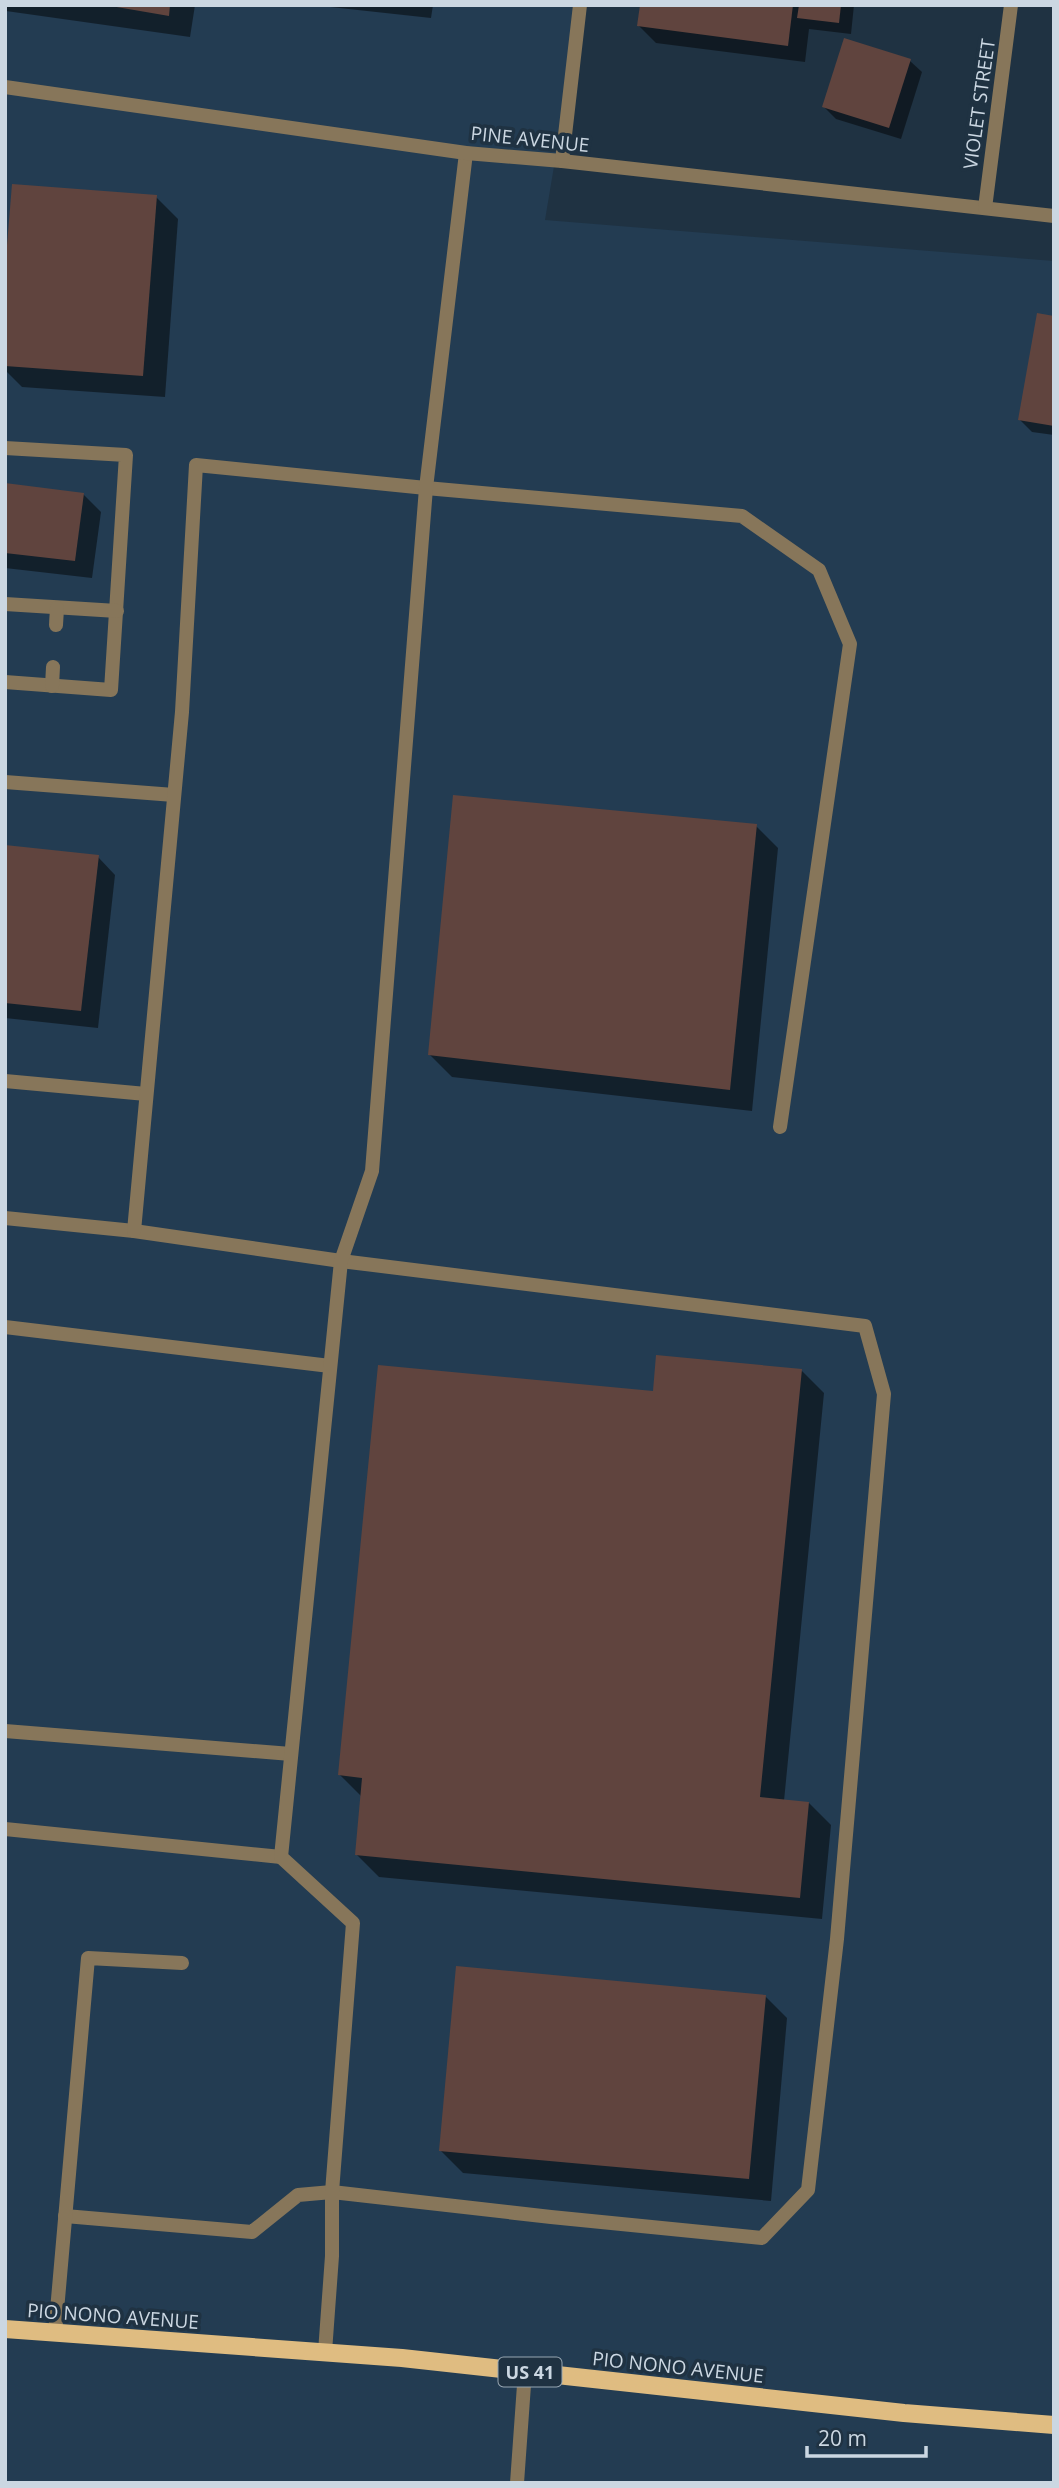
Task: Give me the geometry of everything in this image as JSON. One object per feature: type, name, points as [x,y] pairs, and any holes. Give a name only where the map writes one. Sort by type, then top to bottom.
[{"type":"main road","name":"PIO NONO AVENUE","points":[[5,2329],[402,2358],[904,2413],[1054,2425]]},
{"type":"street","points":[[562,161],[580,5]]},
{"type":"street","name":"VIOLET STREET","points":[[985,208],[1012,5]]},
{"type":"street","name":"PINE AVENUE","points":[[5,87],[466,153],[562,161],[1054,216]]},
{"type":"street","points":[[281,1857],[341,1261],[372,1171],[426,488],[466,153]]},
{"type":"street","points":[[5,448],[126,454],[111,690],[5,682]]},
{"type":"street","points":[[134,1231],[182,712],[197,464],[426,488],[742,516],[819,570],[850,644],[780,1127]]},
{"type":"street","points":[[5,604],[117,611]]},
{"type":"street","points":[[56,625],[57,608]]},
{"type":"street","points":[[52,686],[53,667]]},
{"type":"street","points":[[5,782],[174,796]]},
{"type":"street","points":[[5,1081],[146,1094]]},
{"type":"street","points":[[5,1218],[134,1231],[341,1261],[864,1326],[884,1394],[837,1939],[807,2190],[762,2238],[332,2192],[298,2195],[252,2232],[65,2216]]},
{"type":"street","points":[[5,1327],[330,1366]]},
{"type":"street","points":[[5,1731],[290,1754]]},
{"type":"street","points":[[5,1829],[281,1857],[353,1923],[332,2192],[332,2256],[325,2352]]},
{"type":"street","points":[[55,2333],[88,1958],[182,1963]]},
{"type":"street","points":[[517,2483],[525,2371]]},
{"type":"shaded area","points":[[5,5],[581,5],[545,220],[1054,261],[1054,2483],[5,2483]]},
{"type":"building","points":[[105,5],[170,5],[169,16]]},
{"type":"building","points":[[640,5],[793,5],[788,46],[637,26]]},
{"type":"building","points":[[799,5],[841,5],[839,23],[797,18]]},
{"type":"building","points":[[844,38],[911,59],[889,128],[822,107]]},
{"type":"building","points":[[12,184],[157,195],[143,376],[5,366],[5,270]]},
{"type":"building","points":[[1037,313],[1054,316],[1054,426],[1018,420]]},
{"type":"building","points":[[5,483],[84,493],[75,561],[5,553]]},
{"type":"building","points":[[453,795],[757,824],[730,1090],[428,1055]]},
{"type":"building","points":[[5,845],[99,855],[81,1011],[5,1003]]},
{"type":"building","points":[[656,1355],[802,1369],[760,1797],[809,1802],[800,1898],[355,1855],[362,1778],[338,1775],[378,1365],[653,1391]]},
{"type":"building","points":[[456,1966],[766,1995],[749,2179],[439,2151]]}]
